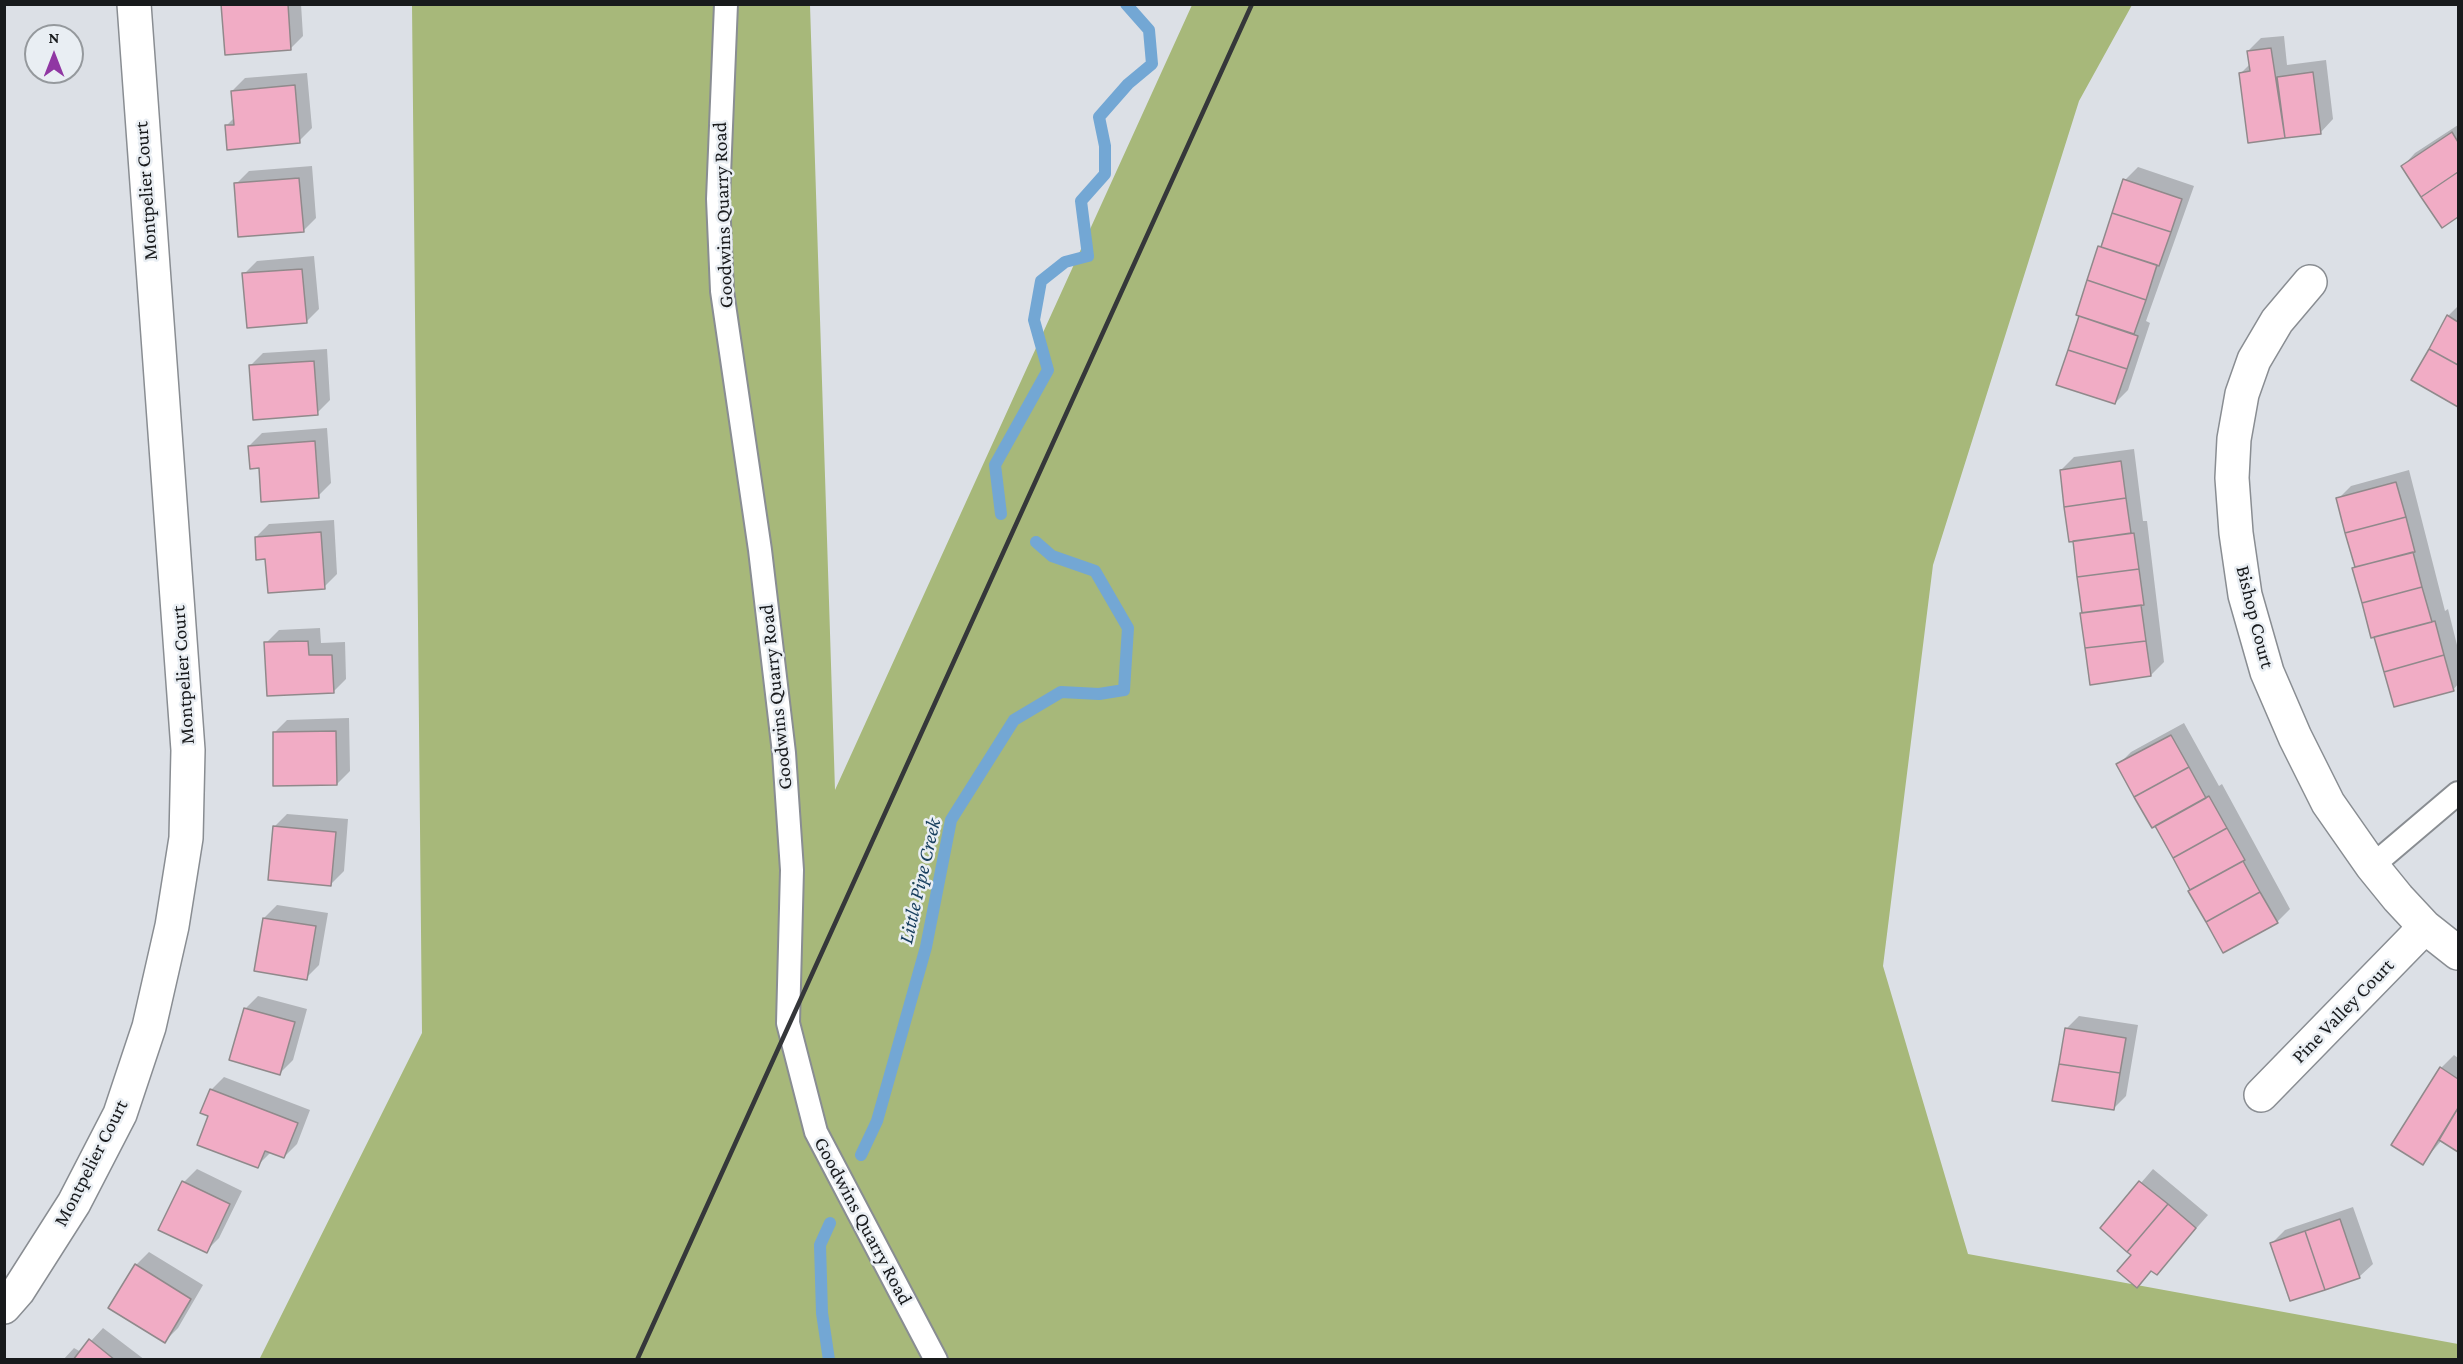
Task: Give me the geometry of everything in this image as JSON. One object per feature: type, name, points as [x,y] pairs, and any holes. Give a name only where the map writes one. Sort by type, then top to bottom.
[{"type":"street","name":"Montpelier Court","points":[[4,1307],[18,1291],[74,1203],[120,1114],[149,1027],[172,926],[186,838],[189,750],[134,4]]},
{"type":"street","name":"Bishop Court","points":[[2310,282],[2277,321],[2254,360],[2242,394],[2234,439],[2232,478],[2236,533],[2245,595],[2267,672],[2295,737],[2328,803],[2372,866],[2425,927],[2458,953]]},
{"type":"street","name":"Pine Valley Court","points":[[2261,1095],[2425,927]]},
{"type":"lane","name":"Goodwins Quarry Road","points":[[726,4],[718,199],[722,291],[760,550],[784,753],[792,870],[788,1023],[816,1132],[936,1359]]},
{"type":"lane","points":[[2372,866],[2458,793]]},
{"type":"green space","points":[[412,5],[810,5],[835,790],[1192,5],[2132,5],[2079,101],[1933,565],[1883,966],[1968,1254],[2458,1344],[2458,1359],[259,1360],[422,1033]]},
{"type":"building","points":[[221,4],[288,4],[291,50],[225,55]]},
{"type":"building","points":[[2271,48],[2285,138],[2248,143],[2239,73],[2250,71],[2247,51]]},
{"type":"building","points":[[2313,72],[2321,134],[2285,138],[2277,77]]},
{"type":"building","points":[[295,85],[300,143],[227,150],[225,125],[234,125],[231,91]]},
{"type":"building","points":[[2452,132],[2458,142],[2458,172],[2421,197],[2401,166]]},
{"type":"building","points":[[2458,172],[2458,217],[2442,228],[2421,197]]},
{"type":"building","points":[[299,178],[304,232],[238,237],[234,183]]},
{"type":"building","points":[[2123,179],[2182,199],[2171,232],[2112,213]]},
{"type":"building","points":[[2112,213],[2171,232],[2159,266],[2101,247]]},
{"type":"building","points":[[2098,246],[2157,265],[2146,300],[2087,280]]},
{"type":"building","points":[[302,269],[307,323],[247,328],[242,273]]},
{"type":"building","points":[[2087,280],[2146,300],[2134,334],[2076,315]]},
{"type":"building","points":[[2447,315],[2458,322],[2458,365],[2429,349]]},
{"type":"building","points":[[2079,316],[2138,336],[2127,369],[2068,350]]},
{"type":"building","points":[[2429,349],[2458,365],[2458,407],[2411,380]]},
{"type":"building","points":[[2068,350],[2127,369],[2115,404],[2056,385]]},
{"type":"building","points":[[314,361],[318,415],[253,420],[249,365]]},
{"type":"building","points":[[315,441],[319,498],[261,502],[259,468],[250,469],[248,446]]},
{"type":"building","points":[[2121,461],[2126,498],[2064,507],[2060,470]]},
{"type":"building","points":[[2396,482],[2406,517],[2345,533],[2336,498]]},
{"type":"building","points":[[2126,498],[2131,533],[2069,542],[2064,507]]},
{"type":"building","points":[[2406,517],[2415,552],[2355,567],[2345,533]]},
{"type":"building","points":[[321,532],[325,589],[268,593],[265,559],[256,560],[255,537]]},
{"type":"building","points":[[2134,533],[2139,569],[2077,577],[2073,541]]},
{"type":"building","points":[[2413,552],[2422,587],[2362,603],[2352,568]]},
{"type":"building","points":[[2139,569],[2144,605],[2082,613],[2077,577]]},
{"type":"building","points":[[2422,587],[2432,622],[2371,638],[2362,603]]},
{"type":"building","points":[[2141,605],[2146,641],[2085,648],[2080,613]]},
{"type":"building","points":[[2435,621],[2444,655],[2384,672],[2374,637]]},
{"type":"building","points":[[308,641],[309,655],[332,655],[334,693],[267,696],[264,642]]},
{"type":"building","points":[[2146,641],[2151,676],[2090,685],[2085,648]]},
{"type":"building","points":[[2444,655],[2454,691],[2394,707],[2384,672]]},
{"type":"building","points":[[336,731],[337,785],[273,786],[273,732]]},
{"type":"building","points":[[2171,735],[2189,767],[2134,797],[2116,764]]},
{"type":"building","points":[[2189,767],[2206,798],[2152,828],[2134,797]]},
{"type":"building","points":[[2209,796],[2227,828],[2173,858],[2155,826]]},
{"type":"building","points":[[273,826],[336,832],[331,886],[268,880]]},
{"type":"building","points":[[2227,828],[2245,860],[2190,890],[2173,858]]},
{"type":"building","points":[[2243,861],[2260,892],[2206,922],[2188,891]]},
{"type":"building","points":[[2260,892],[2278,923],[2223,953],[2206,922]]},
{"type":"building","points":[[263,918],[316,926],[307,980],[254,971]]},
{"type":"building","points":[[244,1008],[295,1022],[280,1075],[229,1060]]},
{"type":"building","points":[[2065,1028],[2126,1038],[2120,1073],[2059,1064]]},
{"type":"building","points":[[2059,1064],[2120,1073],[2114,1110],[2052,1101]]},
{"type":"building","points":[[2440,1067],[2458,1079],[2458,1108],[2423,1165],[2391,1145]]},
{"type":"building","points":[[210,1089],[298,1123],[284,1158],[265,1151],[258,1168],[197,1145],[208,1116],[200,1113]]},
{"type":"building","points":[[2458,1108],[2458,1152],[2439,1140]]},
{"type":"building","points":[[182,1181],[230,1204],[207,1253],[158,1230]]},
{"type":"building","points":[[2139,1181],[2168,1204],[2127,1252],[2100,1228]]},
{"type":"building","points":[[2168,1204],[2196,1228],[2157,1275],[2151,1271],[2137,1288],[2117,1271],[2131,1255],[2127,1252]]},
{"type":"building","points":[[2340,1219],[2360,1278],[2325,1290],[2305,1231]]},
{"type":"building","points":[[2305,1231],[2325,1290],[2290,1301],[2270,1243]]},
{"type":"building","points":[[135,1264],[191,1299],[165,1343],[108,1308]]},
{"type":"building","points":[[89,1339],[115,1360],[73,1360]]},
{"type":"waterway","name":"Little Pipe Creek","points":[[1001,514],[995,465],[1048,370],[1034,320],[1041,281],[1065,262],[1088,256],[1081,201],[1105,174],[1105,146],[1099,117],[1128,84],[1152,64],[1149,30],[1126,4]]},
{"type":"waterway","name":"Little Pipe Creek","points":[[861,1155],[877,1121],[926,947],[951,820],[1014,720],[1061,692],[1099,694],[1124,690],[1128,628],[1095,571],[1052,556],[1036,542]]},
{"type":"waterway","name":"Little Pipe Creek","points":[[829,1360],[822,1313],[820,1245],[830,1223]]},
{"type":"railway","points":[[637,1360],[1252,4]]}]
